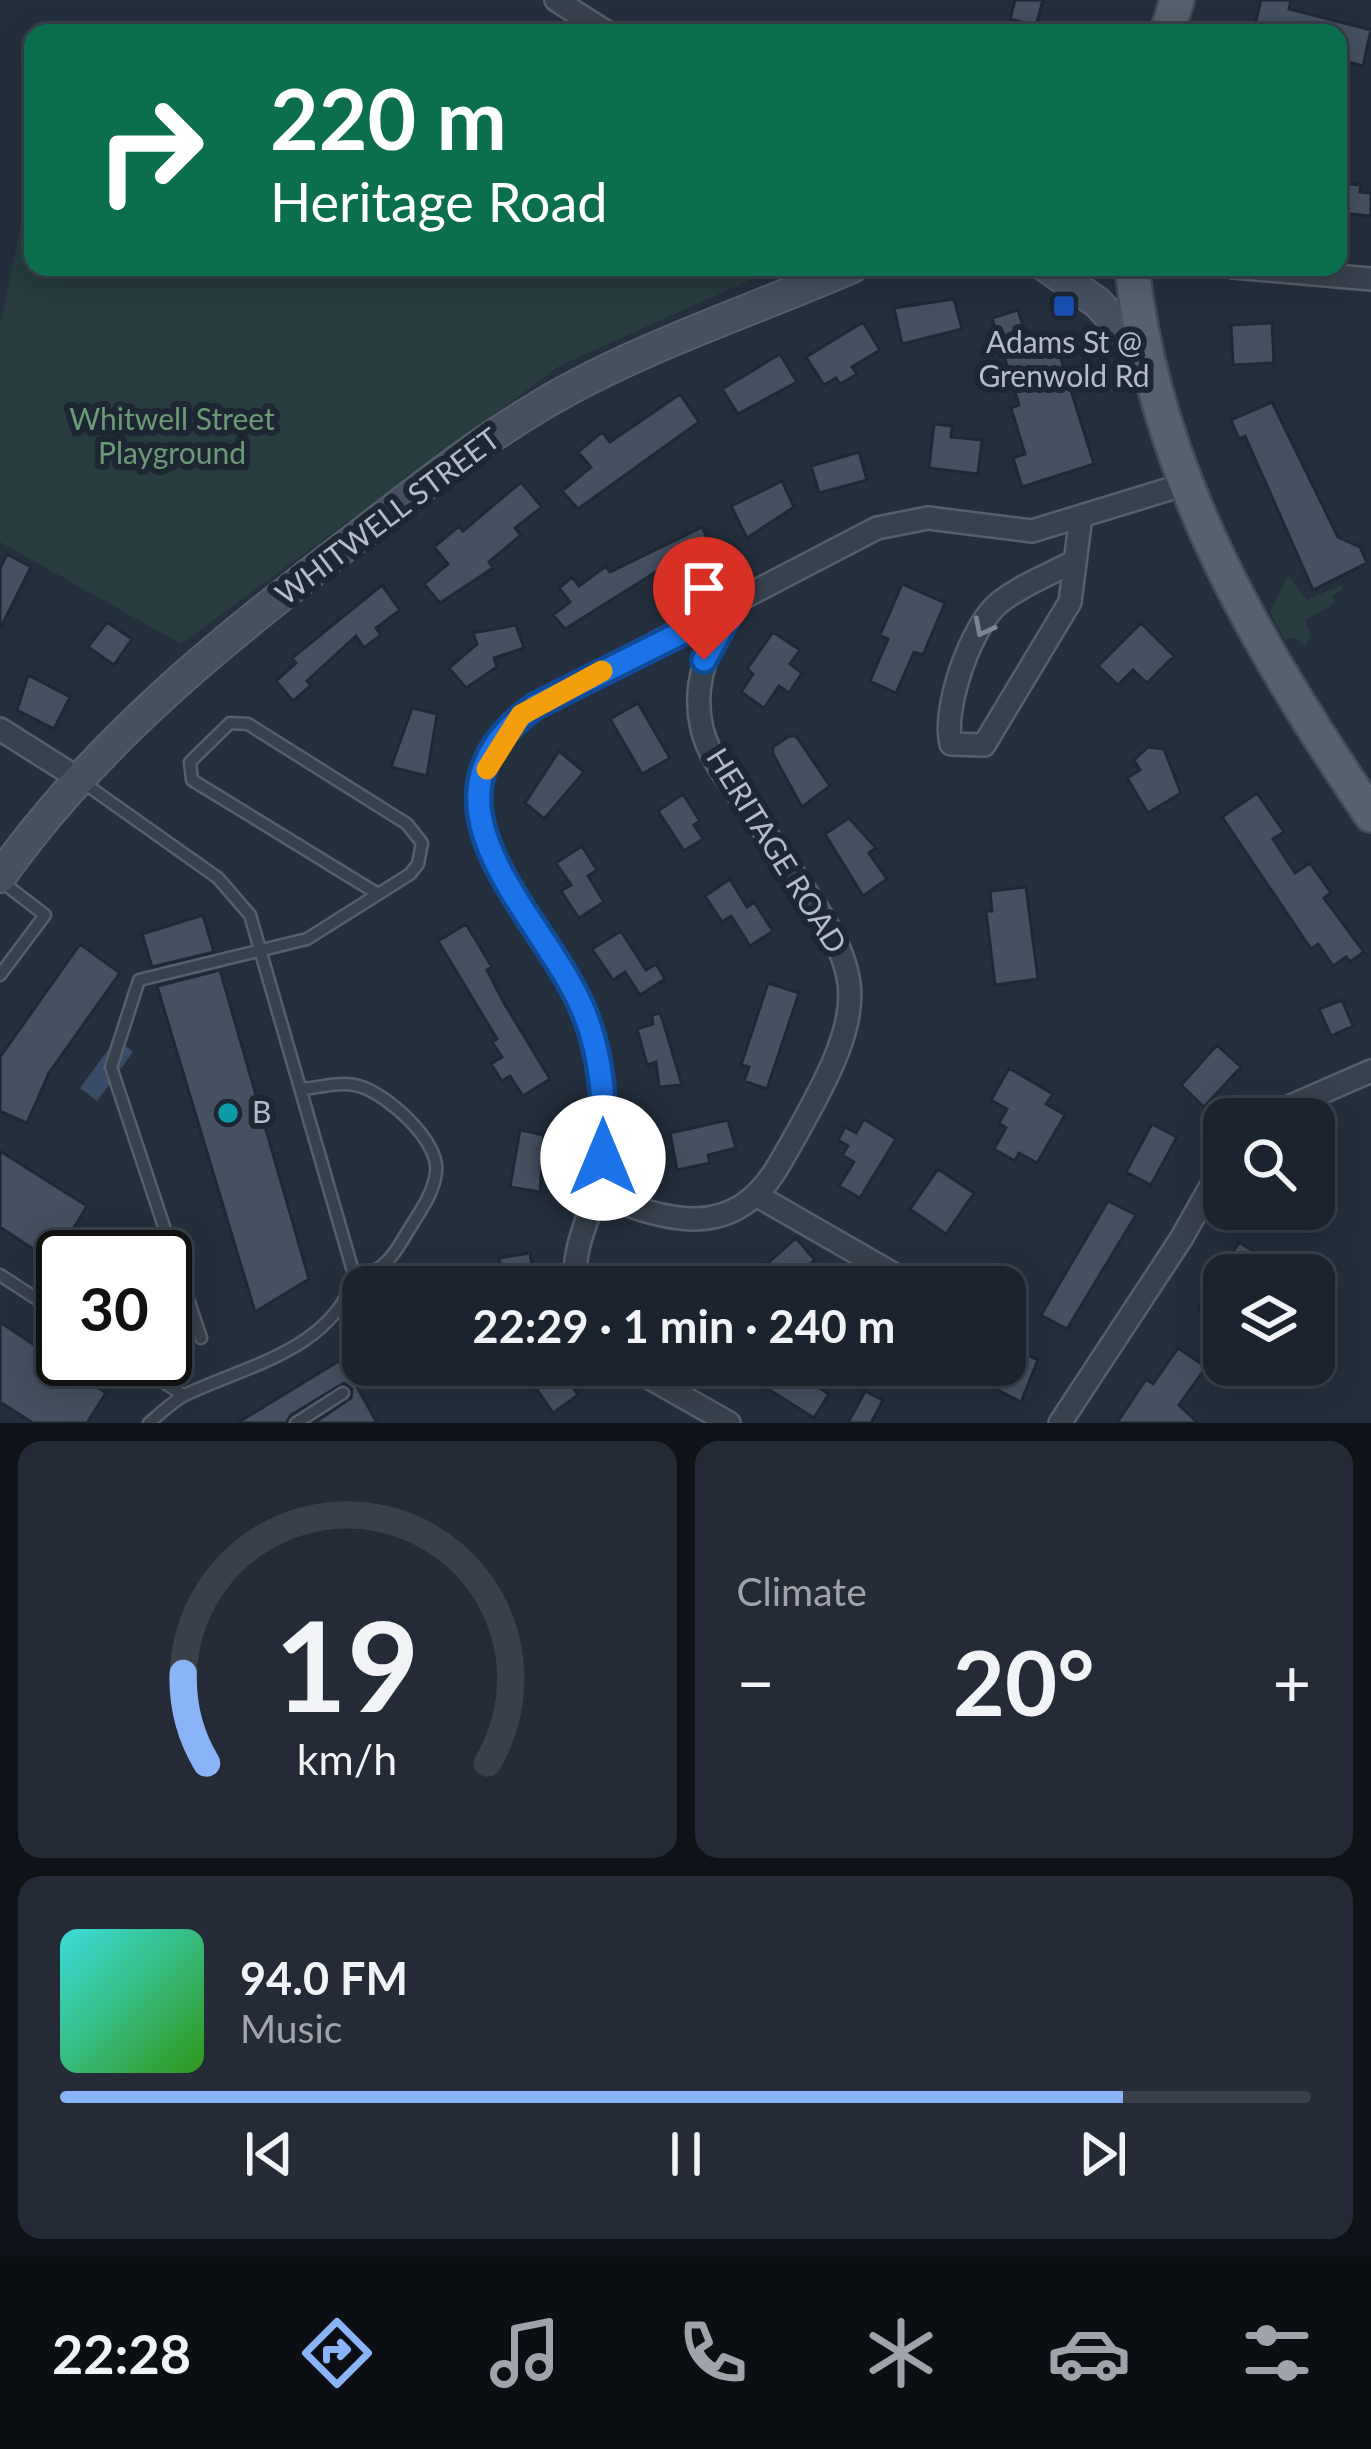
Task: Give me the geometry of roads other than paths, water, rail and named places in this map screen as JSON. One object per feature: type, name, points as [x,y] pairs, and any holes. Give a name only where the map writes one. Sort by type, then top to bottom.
[{"type":"main road","points":[[1134,276],[1150,362],[1186,484],[1250,628],[1371,815]]},
{"type":"street","points":[[556,0],[594,24]]},
{"type":"street","name":"WHITWELL STREET","points":[[0,879],[79,779],[145,710],[286,591],[540,406],[710,325],[832,276]]},
{"type":"street","points":[[1060,276],[1098,303],[1150,362]]},
{"type":"street","points":[[1336,276],[1371,279]]},
{"type":"street","points":[[576,1266],[577,1243],[603,1158],[603,1088],[591,1031],[572,986],[493,866],[481,817],[483,780],[509,728],[535,706],[733,607],[855,538],[896,522],[928,518],[1032,531],[1186,484]]},
{"type":"street","points":[[1075,561],[995,605],[951,691],[946,726],[951,744],[985,745],[1070,602],[1081,516]]},
{"type":"street","name":"HERITAGE ROAD","points":[[733,607],[701,671],[704,735],[836,935],[852,997],[846,1035],[831,1073],[756,1195]]},
{"type":"street","points":[[0,730],[79,779]]},
{"type":"street","points":[[1309,1098],[1371,1071]]},
{"type":"street","points":[[596,1193],[684,1222],[718,1215],[756,1195],[879,1266]]},
{"type":"street","points":[[1060,1423],[1203,1200]]},
{"type":"street","points":[[664,1386],[730,1423]]},
{"type":"lane","points":[[200,1339],[111,1067],[139,980],[319,933],[378,895],[418,864],[422,843],[407,824],[238,720],[190,762],[192,780],[378,895]]},
{"type":"lane","points":[[79,779],[231,889],[250,915],[352,1266]]},
{"type":"lane","points":[[0,879],[45,915],[0,974]]},
{"type":"lane","points":[[303,1090],[343,1083],[371,1090],[430,1143],[435,1157],[430,1194],[385,1266]]},
{"type":"lane","points":[[0,1275],[36,1298]]},
{"type":"lane","points":[[149,1423],[183,1395],[253,1370],[326,1326],[342,1308]]},
{"type":"lane","points":[[169,1386],[183,1395]]},
{"type":"lane","points":[[296,1423],[343,1393]]},
{"type":"water","points":[[116,1039],[133,1052],[97,1101],[80,1088]]},
{"type":"place","name":"Adams St @ Grenwold Rd","points":[[1064,306]]},
{"type":"place","name":"B","points":[[228,1113]]},
{"type":"park label","name":"Whitwell Street Playground","points":[[172,437]]}]
